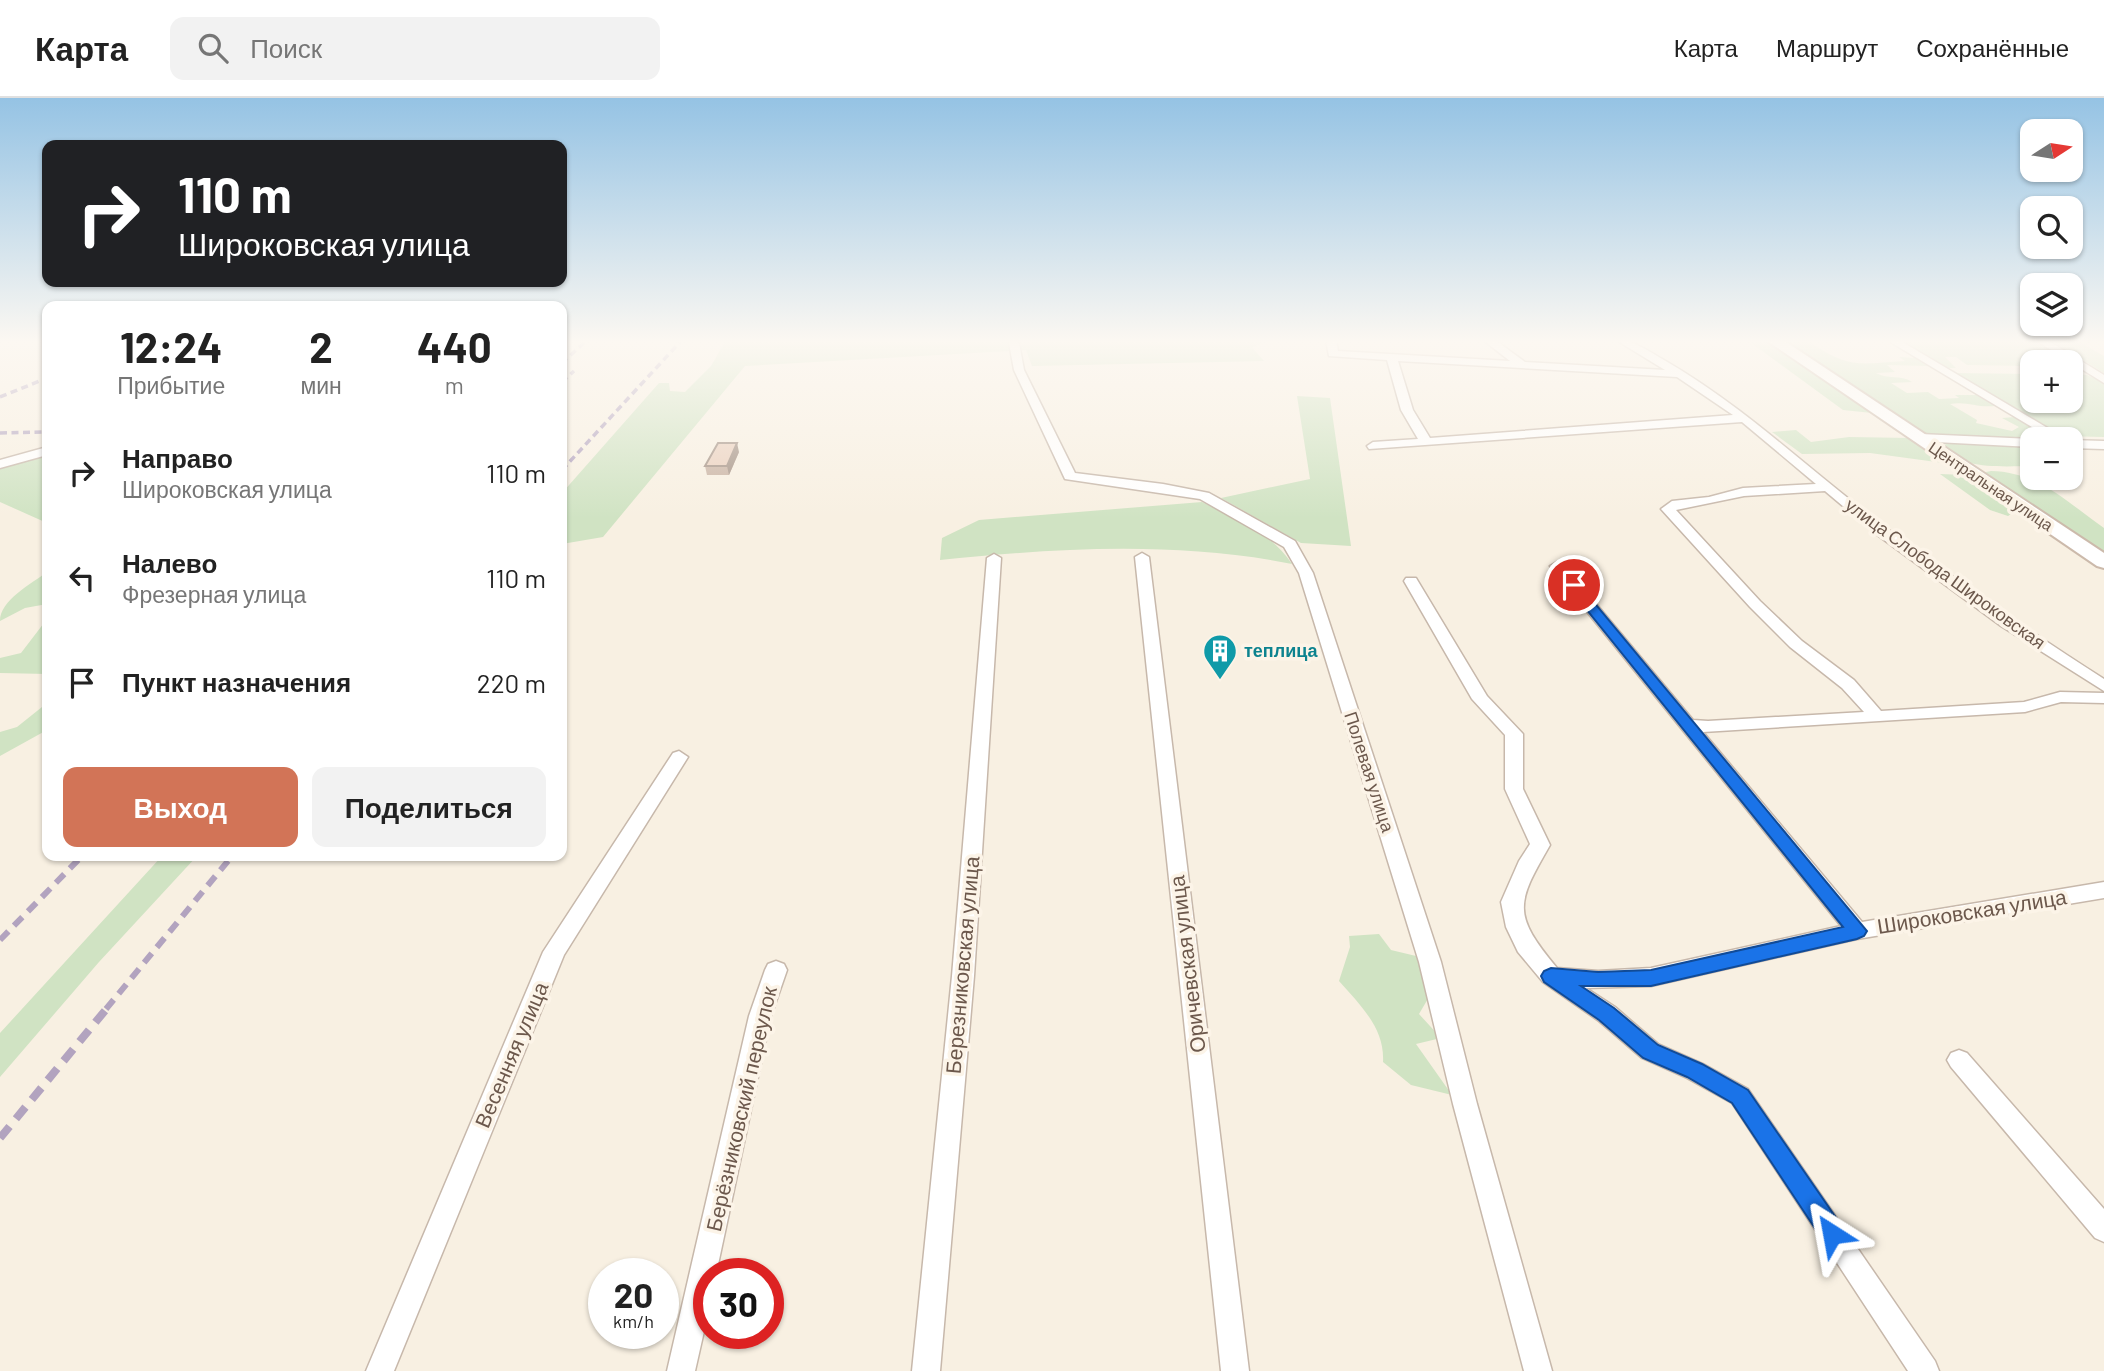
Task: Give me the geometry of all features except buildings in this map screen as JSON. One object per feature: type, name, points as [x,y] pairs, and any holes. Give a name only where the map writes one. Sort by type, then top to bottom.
[{"type":"street","name":"Полевая улица","points":[[1033,399],[1070,476],[1204,496],[1290,544],[1306,573],[1430,962],[1465,1104],[1538,1371]]},
{"type":"street","points":[[1404,399],[1426,442]]},
{"type":"street","name":"улица Слобода Широковская","points":[[1718,399],[1745,418],[1881,531],[1996,615],[2104,686]]},
{"type":"street","name":"Центральная улица","points":[[1861,399],[2104,562]]},
{"type":"street","points":[[1993,399],[2040,427]]},
{"type":"street","points":[[1373,446],[1745,418]]},
{"type":"street","points":[[1920,439],[2020,443]]},
{"type":"street","points":[[2083,444],[2104,445]]},
{"type":"street","points":[[0,464],[42,452]]},
{"type":"street","points":[[1827,487],[1743,492],[1710,501],[1677,504],[1668,509],[1755,604],[1796,644],[1848,684],[1875,714]]},
{"type":"street","name":"Оричевская улица","points":[[1142,557],[1235,1371]]},
{"type":"street","name":"Березниковская улица","points":[[926,1371],[963,976],[994,558]]},
{"type":"street","points":[[1557,566],[1857,931]]},
{"type":"street","points":[[1411,581],[1480,699],[1514,734],[1514,789],[1541,845],[1529,861],[1511,902],[1516,927],[1526,946],[1551,976],[1606,1014],[1650,1051],[1695,1071],[1740,1096],[1925,1371]]},
{"type":"street","points":[[1687,724],[1708,727],[1875,714],[2025,707],[2060,697],[2104,698]]},
{"type":"street","name":"Весенняя улица","points":[[380,1371],[554,952],[679,757]]},
{"type":"street","name":"Широковская улица","points":[[1551,976],[1598,980],[1651,978],[1857,931],[2104,890]]},
{"type":"street","name":"Берёзниковский переулок","points":[[681,1371],[760,1016],[776,970]]},
{"type":"street","points":[[1959,1060],[2104,1228]]},
{"type":"green space","points":[[645,399],[717,399],[603,537],[567,543],[567,487]]},
{"type":"green space","points":[[1298,399],[1330,399],[1351,546],[1301,543],[1221,498],[1310,479]]},
{"type":"green space","points":[[1828,399],[1852,399],[1872,413],[1843,410]]},
{"type":"green space","points":[[1869,399],[1985,399],[1995,406],[1950,404],[1977,420],[1976,423],[2012,431],[2019,427],[2002,418],[2015,417],[2032,427],[2020,427],[2020,440],[1927,436]]},
{"type":"green space","points":[[1997,399],[2020,399],[2020,413]]},
{"type":"green space","points":[[2083,399],[2104,399],[2104,437],[2083,437],[2083,427],[2044,427],[2020,413],[2083,413]]},
{"type":"green space","points":[[1796,430],[1811,442],[1849,437],[1911,438],[1951,464],[1870,453],[1802,454],[1772,432]]},
{"type":"green space","points":[[1951,442],[2020,445],[2020,466],[1971,463],[1950,453],[1944,445]]},
{"type":"green space","points":[[42,457],[42,521],[0,502],[0,468]]},
{"type":"green space","points":[[1986,472],[2020,476],[2020,490],[2051,490],[2104,528],[2104,553],[1990,479]]},
{"type":"green space","points":[[1940,474],[1966,475],[2017,510],[2008,516],[1990,510]]},
{"type":"green space","points":[[1202,502],[1263,535],[1274,543],[1292,564],[1161,549],[1028,552],[940,560],[942,538],[979,520]]},
{"type":"green space","points":[[42,575],[42,605],[25,608],[0,621],[5,606]]},
{"type":"green space","points":[[42,626],[42,674],[0,673],[0,658],[21,653]]},
{"type":"green space","points":[[42,707],[42,733],[0,756],[0,732],[17,727]]},
{"type":"green space","points":[[157,861],[192,861],[99,962],[0,1077],[0,1033]]},
{"type":"green space","points":[[1379,934],[1391,950],[1416,956],[1429,997],[1419,1014],[1441,1038],[1416,1044],[1452,1095],[1411,1085],[1383,1062],[1380,1038],[1370,1018],[1339,981],[1350,947],[1349,936]]},
{"type":"railway","points":[[567,465],[627,399]]},
{"type":"railway","points":[[0,433],[42,432]]},
{"type":"railway","points":[[0,940],[77,861]]},
{"type":"railway","points":[[106,1009],[228,861]]},
{"type":"railway","points":[[0,1138],[108,1007]]},
{"type":"place","name":"теплица","points":[[1220,681]]},
{"type":"route","points":[[1574,585],[1857,931],[1651,978],[1598,980],[1551,976],[1606,1014],[1650,1051],[1695,1071],[1740,1096],[1832,1234]]}]
